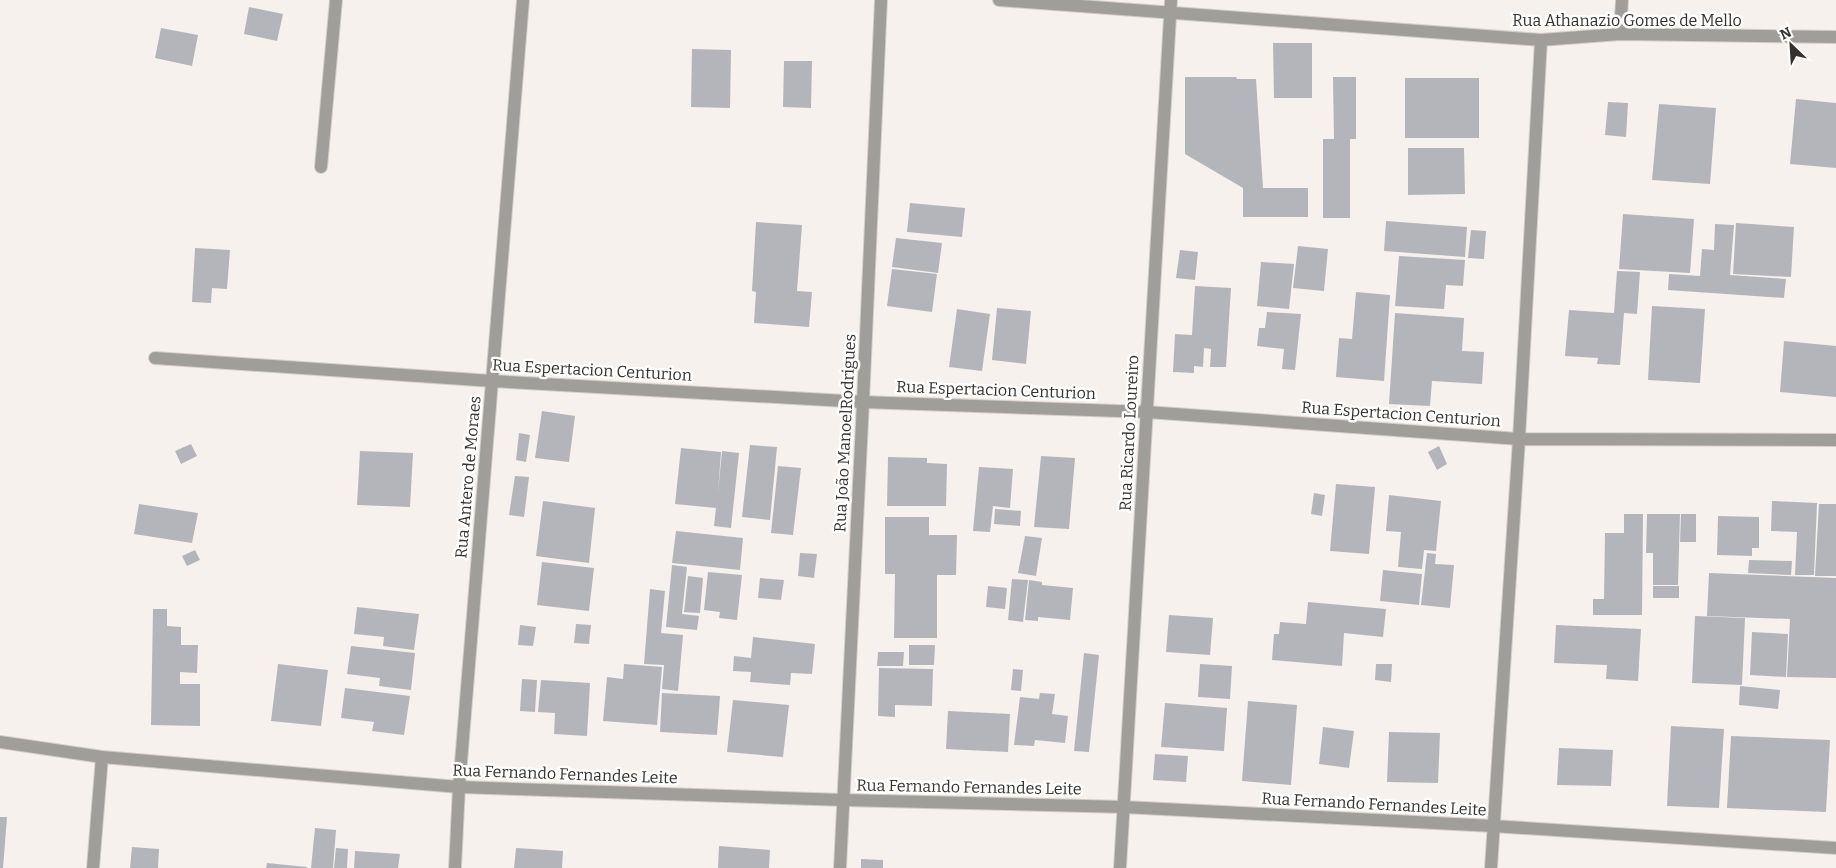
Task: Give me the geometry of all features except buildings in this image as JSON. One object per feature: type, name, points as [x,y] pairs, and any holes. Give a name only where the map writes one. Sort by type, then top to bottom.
[{"type":"street","points":[[321,167],[336,0]]},
{"type":"street","name":"Rua Antero de Moraes","points":[[455,868],[459,787],[523,0]]},
{"type":"street","name":"Rua João ManoelRodrigues","points":[[840,868],[881,0]]},
{"type":"street","name":"Rua Athanazio Gomes de Mello","points":[[999,0],[1170,6],[1541,40],[1620,34],[1836,37]]},
{"type":"street","points":[[1620,34],[1622,0]]},
{"type":"street","name":"Rua Ricardo Loureiro","points":[[1120,868],[1170,6]]},
{"type":"street","points":[[1492,868],[1493,826],[1520,439],[1541,40]]},
{"type":"street","name":"Rua Espertacion Centurion","points":[[155,358],[492,381],[863,402],[1147,412],[1520,439],[1836,440]]},
{"type":"street","name":"Rua Fernando Fernandes Leite","points":[[0,742],[102,756],[459,787],[1124,807],[1493,826],[1836,848]]},
{"type":"street","points":[[92,868],[102,756]]}]
